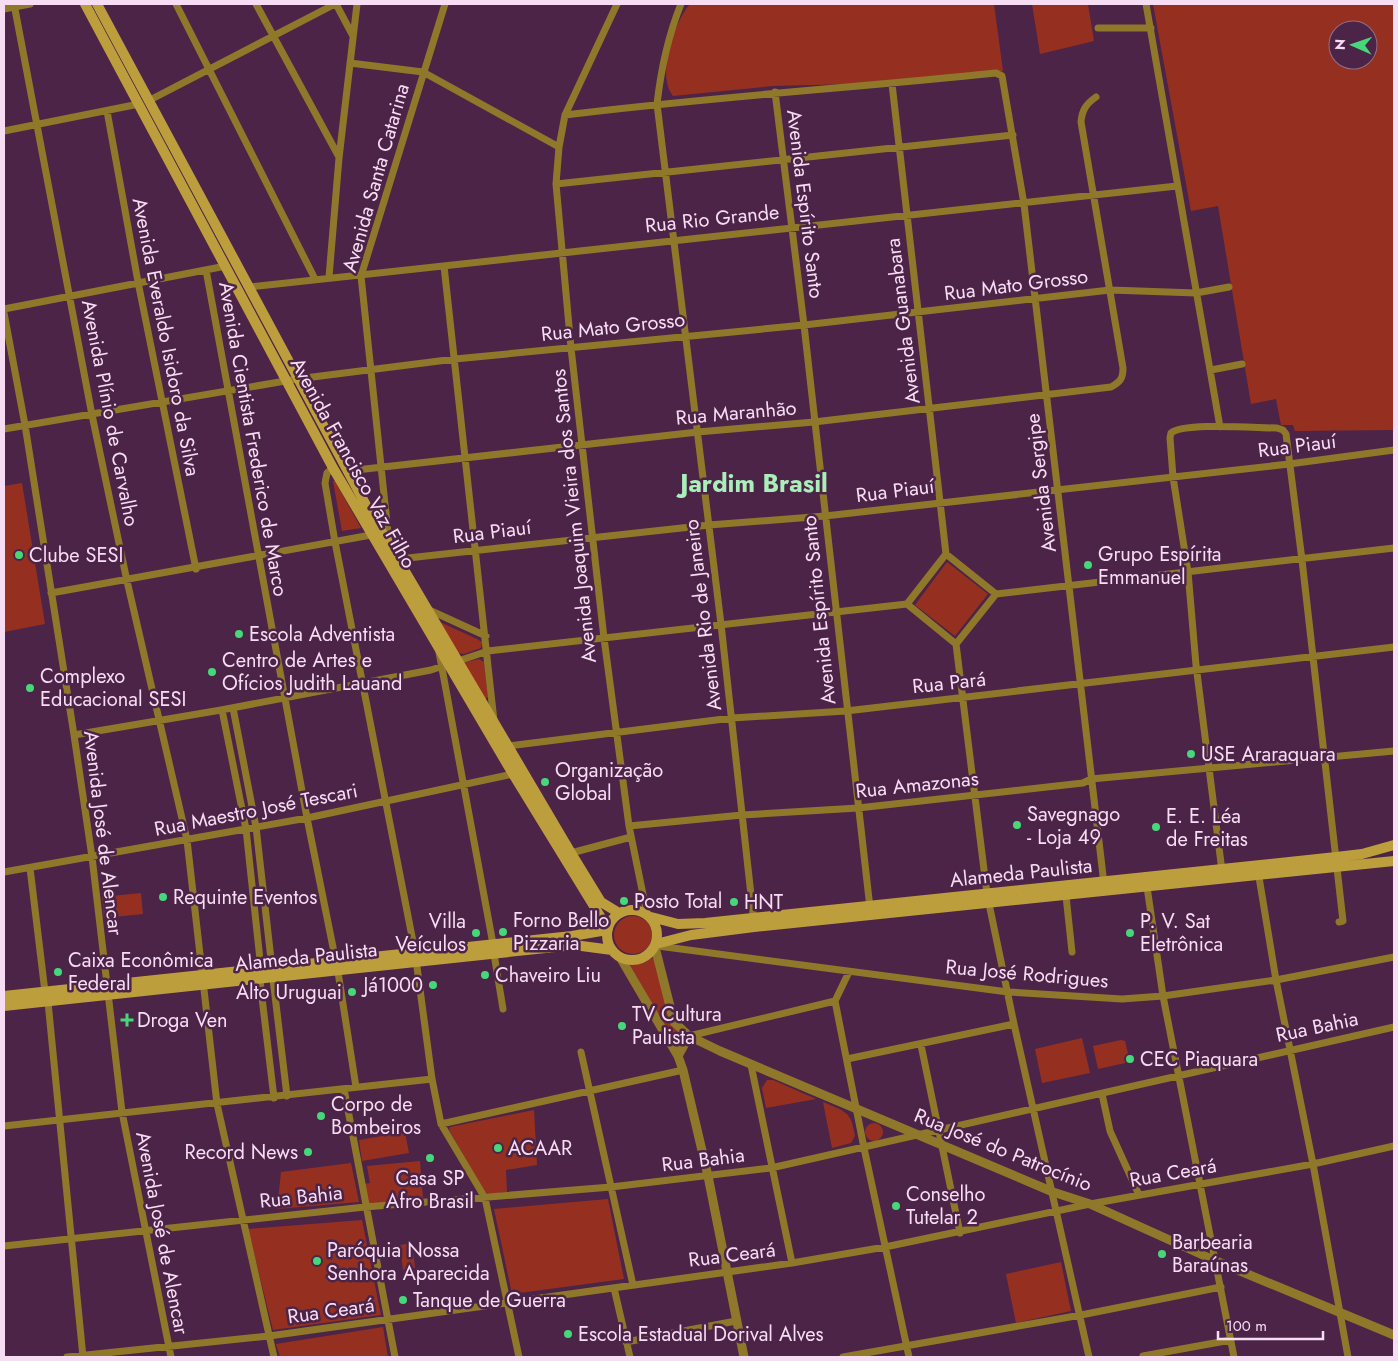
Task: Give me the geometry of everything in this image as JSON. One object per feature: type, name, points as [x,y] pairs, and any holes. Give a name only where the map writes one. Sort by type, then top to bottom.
[{"type":"main road","name":"Avenida Francisco Vaz Filho","points":[[85,4],[144,102],[250,287],[333,468],[513,774],[608,929]]},
{"type":"main road","name":"Avenida Francisco Vaz Filho","points":[[97,4],[226,266],[292,381],[399,559],[427,609],[449,664],[494,721],[571,853],[602,902],[619,913]]},
{"type":"main road","name":"Alameda Paulista","points":[[1337,862],[1394,845]]},
{"type":"main road","name":"Alameda Paulista","points":[[655,946],[691,935],[754,923],[1337,862],[1394,861]]},
{"type":"main road","name":"Alameda Paulista","points":[[988,899],[1066,896],[1105,887],[1147,887],[1222,874]]},
{"type":"main road","points":[[633,909],[649,916],[657,930],[655,946],[643,958],[627,960],[612,950],[607,937],[608,929],[619,913],[633,909]]},
{"type":"main road","name":"Alameda Paulista","points":[[649,916],[678,924],[754,923]]},
{"type":"main road","name":"Alameda Paulista","points":[[202,980],[260,981],[417,963],[579,936],[608,929]]},
{"type":"main road","name":"Alameda Paulista","points":[[4,1006],[46,997],[202,980],[272,968],[415,952],[574,945],[612,950]]},
{"type":"main road","name":"Alameda Paulista","points":[[4,996],[46,997]]},
{"type":"street","points":[[4,9],[14,5],[30,4]]},
{"type":"street","points":[[176,4],[315,279]]},
{"type":"street","points":[[256,4],[339,158]]},
{"type":"street","points":[[4,131],[144,102],[211,70],[336,4],[353,36]]},
{"type":"street","points":[[329,277],[339,158],[357,4]]},
{"type":"street","name":"Avenida Santa Catarina","points":[[389,544],[360,276],[445,4]]},
{"type":"street","name":"Avenida Joaquim Vieira dos Santos","points":[[617,4],[566,115],[558,147],[556,184],[591,537],[629,826],[649,916]]},
{"type":"street","name":"Avenida Rio de Janeiro","points":[[681,4],[672,26],[662,68],[657,104],[667,171],[721,624],[754,923]]},
{"type":"street","points":[[1146,4],[1220,427]]},
{"type":"street","name":"Avenida Plínio de Carvalho","points":[[14,5],[92,415],[128,581],[162,721],[187,840],[217,1104],[274,1357]]},
{"type":"street","points":[[1098,28],[1150,28]]},
{"type":"street","points":[[350,63],[423,72],[558,147]]},
{"type":"street","name":"Avenida Sergipe","points":[[892,84],[999,73],[1003,79],[1024,204],[1105,887]]},
{"type":"street","points":[[566,115],[775,92],[892,84]]},
{"type":"street","name":"Avenida Guanabara","points":[[892,84],[946,554]]},
{"type":"street","name":"Avenida Espírito Santo","points":[[775,92],[804,326],[870,911]]},
{"type":"street","points":[[1096,97],[1086,104],[1081,122],[1110,290]]},
{"type":"street","name":"Avenida Everaldo Isidoro da Silva","points":[[106,111],[138,282],[196,569]]},
{"type":"street","points":[[556,184],[783,159],[899,149],[1013,135]]},
{"type":"street","name":"Rua Rio Grande","points":[[250,287],[675,239],[908,217],[1177,186]]},
{"type":"street","points":[[4,309],[226,266]]},
{"type":"street","points":[[444,266],[488,651],[494,721]]},
{"type":"street","name":"Avenida Cientista Frederico de Marco","points":[[206,270],[284,696],[338,972],[356,1087]]},
{"type":"street","name":"Rua Mato Grosso","points":[[4,429],[229,390],[455,359],[804,326],[1110,290],[1196,293],[1229,287]]},
{"type":"street","name":"Rua Maranhão","points":[[348,472],[698,432],[814,422],[1111,387],[1119,383],[1123,376],[1110,290]]},
{"type":"street","name":"Avenida José de Alencar","points":[[4,313],[25,425],[74,735],[92,857],[106,990],[122,1112],[144,1230],[171,1357]]},
{"type":"street","points":[[1210,370],[1242,364]]},
{"type":"street","points":[[1222,874],[1197,670],[1188,572],[1173,477],[1171,433],[1180,429],[1220,427],[1282,430],[1286,434],[1326,758],[1343,921],[1339,922]]},
{"type":"street","name":"Rua Piauí","points":[[399,559],[709,524],[825,516],[1290,464],[1394,450]]},
{"type":"street","points":[[333,468],[325,478],[335,542],[415,952],[432,1079],[441,1124],[485,1198],[519,1357]]},
{"type":"street","points":[[51,593],[196,569],[372,535]]},
{"type":"street","points":[[907,604],[946,554],[996,594],[1070,587],[1394,548]]},
{"type":"street","points":[[956,644],[996,594]]},
{"type":"street","points":[[74,735],[162,721],[233,708],[284,696],[431,670],[488,651],[907,604],[956,644],[988,899],[1014,1024],[1035,1110],[1089,1357]]},
{"type":"street","points":[[427,609],[486,636]]},
{"type":"street","name":"Rua Pará","points":[[508,746],[732,718],[846,711],[1394,647]]},
{"type":"street","points":[[449,664],[443,678],[503,1009]]},
{"type":"street","points":[[431,670],[443,678]]},
{"type":"street","points":[[233,708],[256,827],[272,968]]},
{"type":"street","points":[[222,710],[246,829],[260,970]]},
{"type":"street","name":"Rua Amazonas","points":[[629,826],[742,815],[858,808],[1083,783],[1092,779],[1394,751]]},
{"type":"street","name":"Rua Maestro José Tescari","points":[[4,872],[307,818],[513,774]]},
{"type":"street","points":[[571,853],[631,837]]},
{"type":"street","points":[[30,868],[60,1119],[83,1356]]},
{"type":"street","points":[[1257,870],[1289,1050],[1313,1164],[1340,1313],[1346,1357]]},
{"type":"street","points":[[1147,887],[1163,996],[1234,1357]]},
{"type":"street","points":[[1066,896],[1072,952]]},
{"type":"street","name":"Rua José Rodrigues","points":[[655,946],[1008,992],[1122,999],[1163,996],[1276,980],[1394,958]]},
{"type":"street","name":"Rua José do Patrocínio","points":[[655,946],[672,1017],[689,1036],[856,1109],[1053,1192],[1090,1204],[1216,1261],[1394,1335]]},
{"type":"street","points":[[620,957],[678,1056],[683,1070],[708,1176],[744,1357]]},
{"type":"street","points":[[849,972],[835,1001],[864,1148],[909,1357]]},
{"type":"street","points":[[272,979],[287,1096]]},
{"type":"street","points":[[260,981],[274,1098]]},
{"type":"street","points":[[678,1056],[689,1036],[835,1001]]},
{"type":"street","points":[[847,1059],[1014,1024]]},
{"type":"street","name":"Rua Bahia","points":[[4,1246],[365,1207],[610,1187],[771,1168],[864,1148],[916,1134],[1035,1110],[1179,1075],[1394,1027]]},
{"type":"street","points":[[921,1044],[960,1233]]},
{"type":"street","points":[[581,1052],[633,1285]]},
{"type":"street","points":[[752,1064],[771,1168],[792,1263]]},
{"type":"street","points":[[441,1124],[683,1070]]},
{"type":"street","points":[[4,1126],[122,1112],[274,1098],[432,1079]]},
{"type":"street","points":[[344,1089],[395,1357]]},
{"type":"street","points":[[1102,1094],[1110,1131],[1139,1195]]},
{"type":"street","name":"Rua Ceará","points":[[68,1357],[168,1345],[269,1336],[792,1263],[960,1233],[1090,1204],[1313,1164],[1394,1146]]},
{"type":"street","points":[[843,1357],[1080,1316],[1221,1287]]},
{"type":"street","points":[[614,1288],[630,1357]]},
{"type":"street","points":[[626,1342],[736,1321]]},
{"type":"street","points":[[1143,1356],[1231,1340]]},
{"type":"shaded area","points":[[690,4],[994,4],[1003,71],[892,83],[773,86],[673,96],[668,87],[666,76],[669,49],[678,23]]},
{"type":"shaded area","points":[[1032,4],[1088,4],[1094,41],[1040,54]]},
{"type":"shaded area","points":[[1153,4],[1394,4],[1394,430],[1295,431],[1293,425],[1281,425],[1276,399],[1251,404],[1218,206],[1191,211]]},
{"type":"shaded area","points":[[333,481],[335,481],[361,528],[342,531]]},
{"type":"shaded area","name":"Clube SESI","points":[[22,483],[45,624],[4,632],[4,486]]},
{"type":"shaded area","points":[[947,562],[988,594],[955,636],[915,605]]},
{"type":"shaded area","points":[[440,622],[482,642],[481,648],[464,654],[458,653]]},
{"type":"shaded area","points":[[479,659],[484,662],[488,697],[485,699],[464,665],[465,662]]},
{"type":"shaded area","points":[[141,893],[143,914],[104,918],[102,897]]},
{"type":"shaded area","points":[[633,916],[640,917],[646,922],[651,928],[651,942],[646,948],[640,953],[633,954],[626,953],[620,948],[615,942],[614,935],[615,928],[620,922],[626,917]]},
{"type":"shaded area","points":[[655,956],[682,1035],[681,1040],[676,1045],[630,965],[644,963]]},
{"type":"shaded area","points":[[1082,1038],[1090,1073],[1042,1083],[1035,1049]]},
{"type":"shaded area","points":[[1121,1040],[1125,1041],[1130,1062],[1098,1069],[1093,1046]]},
{"type":"shaded area","points":[[767,1080],[773,1080],[816,1099],[766,1108],[762,1088]]},
{"type":"shaded area","points":[[823,1102],[846,1113],[849,1117],[855,1136],[851,1143],[832,1148]]},
{"type":"shaded area","name":"ACAAR","points":[[534,1110],[537,1165],[506,1170],[507,1192],[489,1194],[484,1191],[449,1130],[450,1127]]},
{"type":"shaded area","points":[[874,1123],[880,1126],[883,1132],[880,1138],[874,1141],[868,1138],[865,1132],[868,1126]]},
{"type":"shaded area","points":[[405,1132],[409,1153],[362,1161],[359,1140]]},
{"type":"shaded area","points":[[420,1161],[423,1199],[367,1204],[363,1184],[370,1183],[367,1166]]},
{"type":"shaded area","points":[[351,1163],[359,1202],[277,1209],[281,1172]]},
{"type":"shaded area","points":[[608,1199],[624,1279],[512,1294],[494,1209]]},
{"type":"shaded area","points":[[362,1220],[381,1315],[273,1330],[248,1229]]},
{"type":"shaded area","points":[[412,1243],[415,1268],[403,1270],[400,1245]]},
{"type":"shaded area","points":[[1061,1262],[1071,1311],[1016,1323],[1006,1274]]},
{"type":"shaded area","points":[[383,1327],[388,1357],[280,1357],[276,1344]]},
{"type":"place","name":"Clube SESI","points":[[19,555]]},
{"type":"place","name":"Grupo Espírita Emmanuel","points":[[1088,565]]},
{"type":"place","name":"Escola Adventista","points":[[239,634]]},
{"type":"place","name":"Centro de Artes e Ofícios Judith Lauand","points":[[212,672]]},
{"type":"place","name":"Complexo Educacional SESI","points":[[30,688]]},
{"type":"place","name":"USE Araraquara","points":[[1191,754]]},
{"type":"place","name":"Organização Global","points":[[545,782]]},
{"type":"place","name":"Savegnago - Loja 49","points":[[1017,825]]},
{"type":"place","name":"E. E. Léa de Freitas","points":[[1156,827]]},
{"type":"place","name":"Requinte Eventos","points":[[163,897]]},
{"type":"place","name":"Posto Total","points":[[624,901]]},
{"type":"place","name":"HNT","points":[[734,902]]},
{"type":"place","name":"Forno Bello Pizzaria","points":[[503,932]]},
{"type":"place","name":"Villa Veículos","points":[[476,933]]},
{"type":"place","name":"P. V. Sat Eletrônica","points":[[1130,933]]},
{"type":"place","name":"Caixa Econômica Federal","points":[[58,972]]},
{"type":"place","name":"Chaveiro Liu","points":[[485,975]]},
{"type":"place","name":"Já1000","points":[[433,985]]},
{"type":"place","name":"Alto Uruguai","points":[[352,992]]},
{"type":"place","name":"Droga Ven","points":[[127,1020]]},
{"type":"place","name":"TV Cultura Paulista","points":[[622,1026]]},
{"type":"place","name":"CEC Piaquara","points":[[1130,1059]]},
{"type":"place","name":"Corpo de Bombeiros","points":[[321,1116]]},
{"type":"place","name":"ACAAR","points":[[498,1148]]},
{"type":"place","name":"Record News","points":[[308,1152]]},
{"type":"place","name":"Casa SP Afro Brasil","points":[[430,1158]]},
{"type":"place","name":"Conselho Tutelar 2","points":[[896,1206]]},
{"type":"place","name":"Barbearia Baraúnas","points":[[1162,1254]]},
{"type":"place","name":"Paróquia Nossa Senhora Aparecida","points":[[317,1261]]},
{"type":"place","name":"Tanque de Guerra","points":[[403,1300]]},
{"type":"place","name":"Escola Estadual Dorival Alves","points":[[568,1334]]},
{"type":"district","name":"Jardim Brasil","points":[[754,483]]}]
